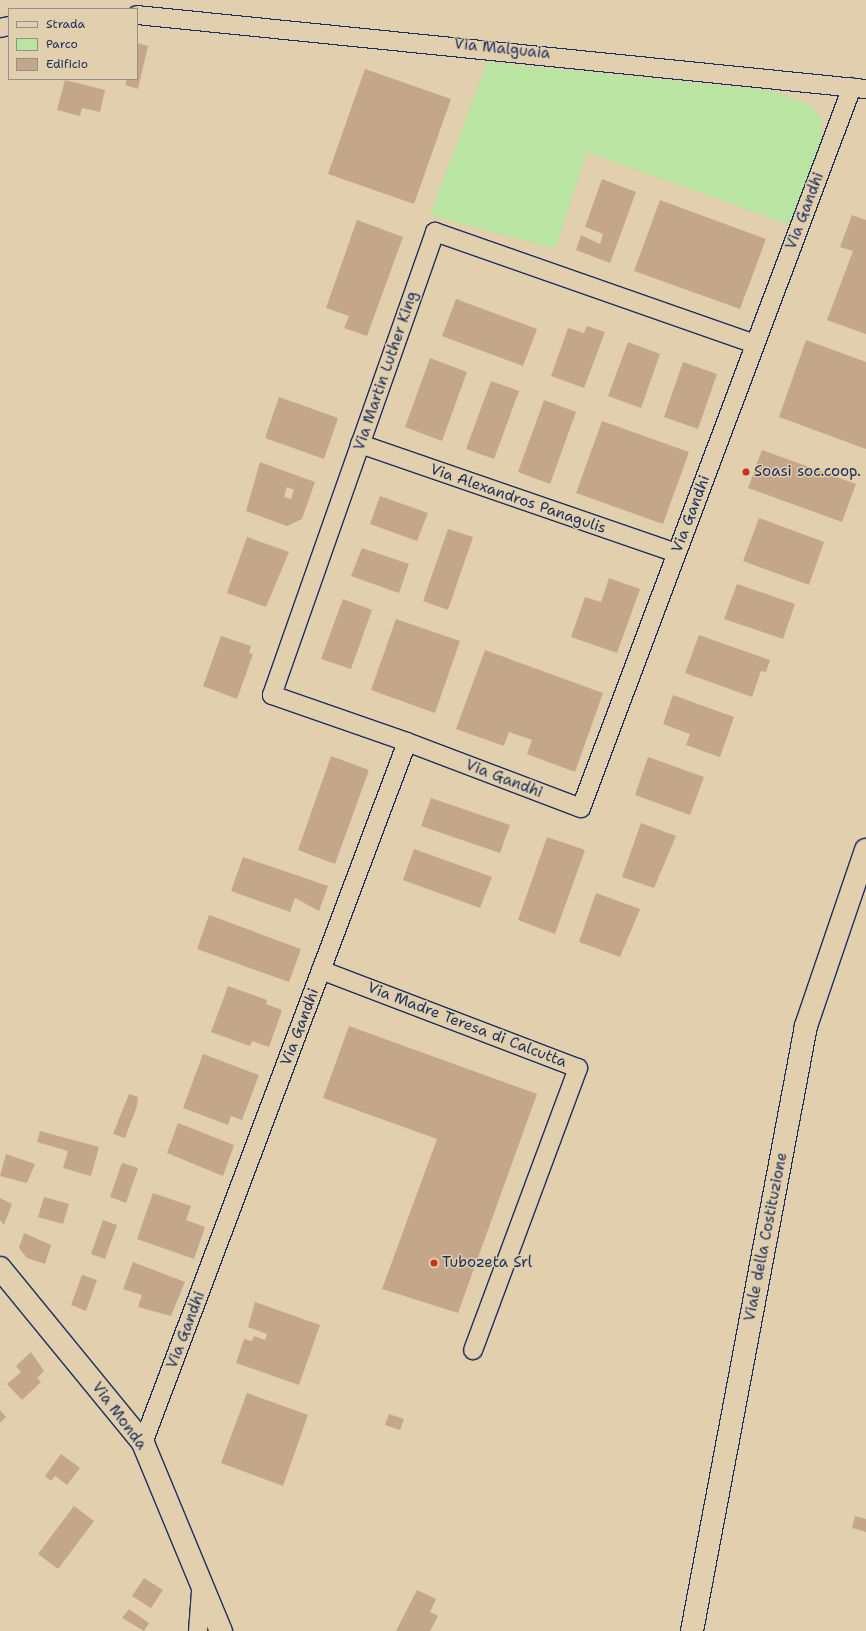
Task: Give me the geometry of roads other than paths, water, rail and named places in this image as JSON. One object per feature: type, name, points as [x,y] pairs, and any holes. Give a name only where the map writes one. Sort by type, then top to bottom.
[{"type":"main road","name":"Viale della Costituzione","points":[[692,1631],[806,1026],[866,850]]},
{"type":"main road","name":"Via Monda","points":[[0,1268],[143,1443],[201,1591],[221,1631]]},
{"type":"street","name":"Via Malguaia","points":[[138,15],[859,88]]},
{"type":"street","name":"Via Gandhi","points":[[143,1443],[407,742],[580,808],[755,344],[859,88]]},
{"type":"street","name":"Via Martin Luther King","points":[[407,742],[272,695],[435,232],[755,344]]},
{"type":"street","name":"Via Alexandros Panagulis","points":[[360,444],[676,554]]},
{"type":"street","name":"Via Madre Teresa di Calcutta","points":[[321,970],[578,1068],[473,1350]]},
{"type":"street","points":[[198,1631],[201,1591]]},
{"type":"place","name":"Soasi soc.coop.","points":[[746,472]]},
{"type":"place","name":"Tubozeta Srl","points":[[434,1263]]}]
